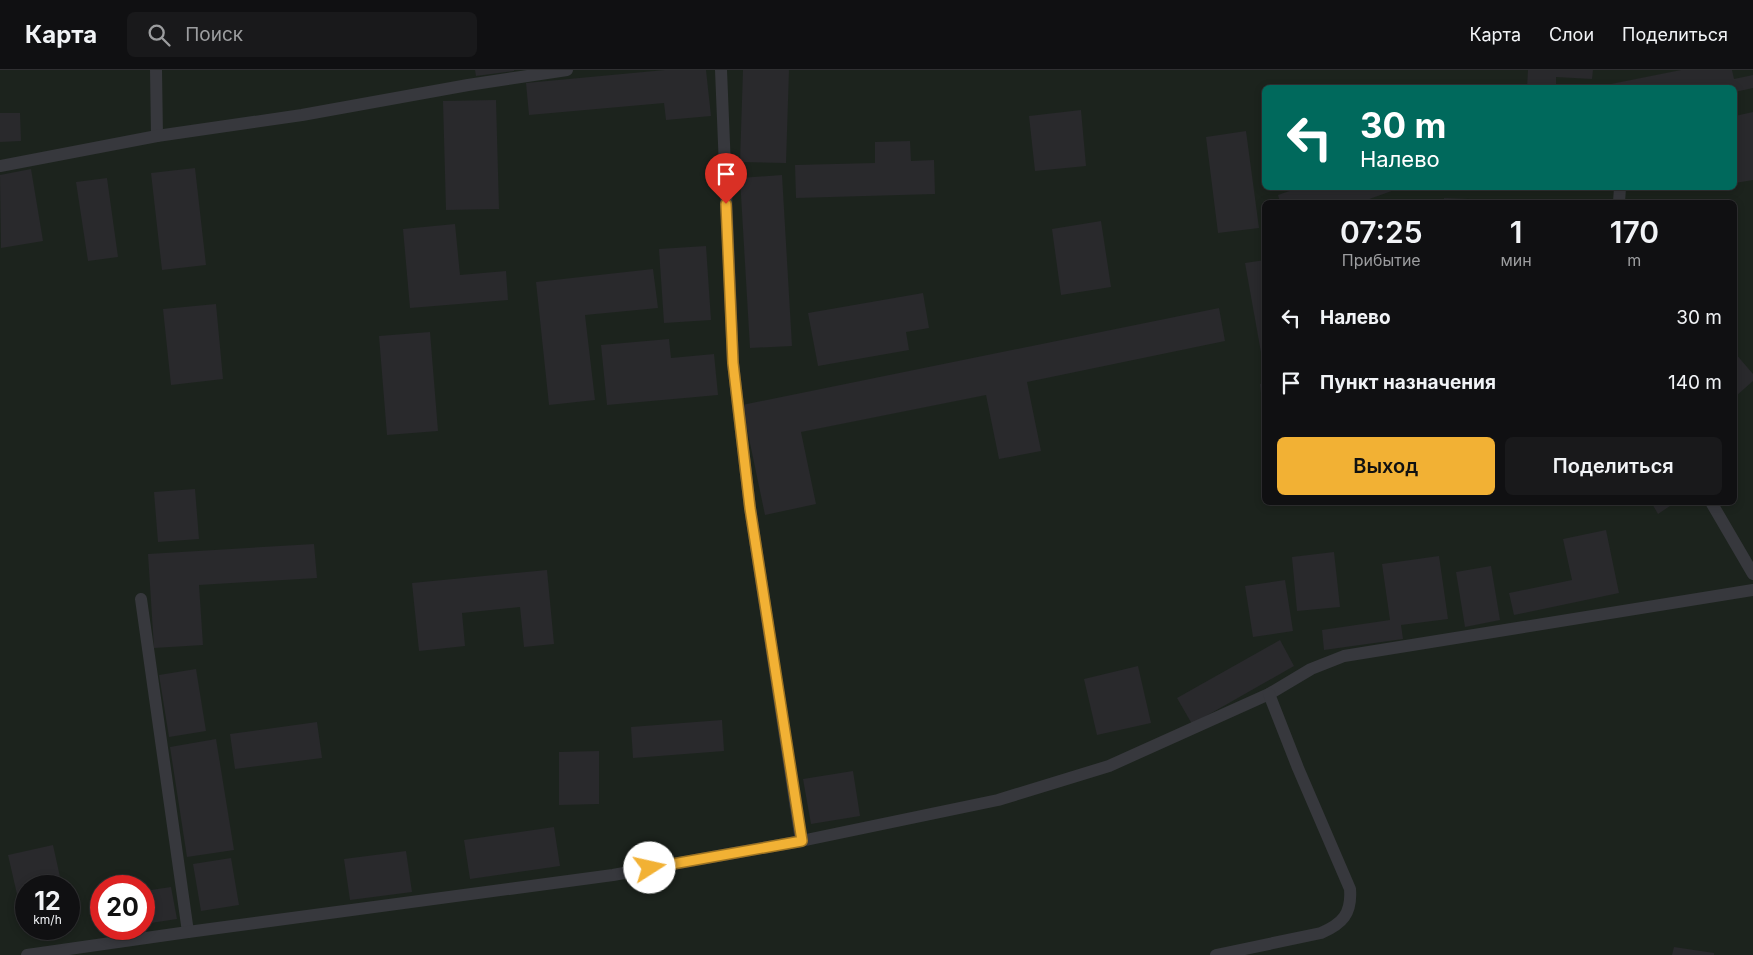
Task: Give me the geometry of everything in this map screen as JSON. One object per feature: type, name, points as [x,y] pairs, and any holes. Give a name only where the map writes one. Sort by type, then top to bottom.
[{"type":"lane","points":[[156,70],[157,136]]},
{"type":"lane","points":[[0,166],[157,136],[302,115],[468,85],[567,70]]},
{"type":"lane","points":[[721,70],[733,363],[750,508],[802,841]]},
{"type":"lane","points":[[1713,505],[1753,574]]},
{"type":"lane","points":[[27,955],[613,875],[802,841],[998,800],[1109,766],[1269,694],[1311,669],[1344,656],[1753,590]]},
{"type":"lane","points":[[141,599],[188,932]]},
{"type":"lane","points":[[1216,955],[1321,933],[1342,922],[1348,910],[1350,889],[1298,768],[1269,694]]},
{"type":"shaded area","points":[[0,70],[1753,70],[1753,955],[0,955]]},
{"type":"building","points":[[475,70],[514,70],[514,71],[476,76]]},
{"type":"building","points":[[665,70],[706,70],[711,116],[666,120],[664,103],[529,115],[526,83]]},
{"type":"building","points":[[743,70],[789,70],[786,163],[740,162]]},
{"type":"building","points":[[1528,70],[1593,70],[1592,79],[1556,77],[1556,85],[1527,85]]},
{"type":"building","points":[[1681,70],[1732,70],[1734,79],[1753,75],[1753,88],[1737,92],[1737,85],[1606,85]]},
{"type":"building","points":[[496,100],[499,209],[446,210],[443,101]]},
{"type":"building","points":[[1081,110],[1086,166],[1035,171],[1029,116]]},
{"type":"building","points":[[1753,112],[1753,180],[1737,183],[1737,116]]},
{"type":"building","points":[[0,113],[20,113],[21,141],[0,142]]},
{"type":"building","points":[[1246,131],[1259,228],[1218,233],[1206,137]]},
{"type":"building","points":[[910,141],[911,161],[934,160],[935,194],[796,198],[795,165],[875,163],[875,142]]},
{"type":"building","points":[[195,168],[206,265],[162,270],[151,173]]},
{"type":"building","points":[[31,169],[43,241],[1,248],[0,175]]},
{"type":"building","points":[[782,175],[792,346],[750,348],[740,178]]},
{"type":"building","points":[[107,178],[118,257],[88,261],[76,182]]},
{"type":"building","points":[[1292,190],[1394,190],[1367,200],[1279,200],[1278,195]]},
{"type":"building","points":[[1444,198],[1493,200],[1444,200]]},
{"type":"building","points":[[1101,221],[1111,287],[1061,295],[1052,229]]},
{"type":"building","points":[[455,224],[460,275],[506,271],[508,300],[410,308],[403,229]]},
{"type":"building","points":[[706,246],[711,320],[664,323],[659,249]]},
{"type":"building","points":[[1262,260],[1262,358],[1245,263]]},
{"type":"building","points":[[653,269],[658,308],[585,315],[595,400],[549,405],[536,282]]},
{"type":"building","points":[[923,293],[929,328],[906,332],[909,350],[818,366],[808,313]]},
{"type":"building","points":[[216,304],[223,379],[171,385],[163,309]]},
{"type":"building","points":[[1219,308],[1225,341],[1027,382],[1041,451],[999,459],[986,395],[801,432],[816,504],[765,515],[742,405]]},
{"type":"building","points":[[430,332],[438,431],[387,435],[379,336]]},
{"type":"building","points":[[669,339],[671,358],[714,354],[718,395],[607,405],[601,345]]},
{"type":"building","points":[[1737,355],[1753,374],[1753,381],[1737,395]]},
{"type":"building","points":[[1260,384],[1262,384],[1262,403]]},
{"type":"building","points":[[195,489],[199,539],[158,542],[154,492]]},
{"type":"building","points":[[1653,505],[1672,505],[1658,514]]},
{"type":"building","points":[[1606,530],[1619,593],[1514,615],[1509,593],[1572,580],[1563,539]]},
{"type":"building","points":[[314,544],[317,578],[199,585],[203,645],[154,648],[148,554]]},
{"type":"building","points":[[1334,552],[1340,607],[1297,611],[1292,557]]},
{"type":"building","points":[[1439,556],[1448,619],[1401,625],[1403,639],[1324,650],[1322,630],[1390,620],[1382,564]]},
{"type":"building","points":[[1491,566],[1500,620],[1465,627],[1456,572]]},
{"type":"building","points":[[547,570],[554,644],[524,647],[520,607],[462,613],[465,646],[419,651],[412,583]]},
{"type":"building","points":[[1285,580],[1293,631],[1253,637],[1245,586]]},
{"type":"building","points":[[1280,640],[1294,666],[1192,724],[1177,698]]},
{"type":"building","points":[[1138,666],[1151,723],[1097,735],[1084,679]]},
{"type":"building","points":[[196,669],[206,731],[169,737],[159,675]]},
{"type":"building","points":[[722,720],[724,751],[633,758],[631,727]]},
{"type":"building","points":[[317,722],[322,758],[235,769],[230,734]]},
{"type":"building","points":[[216,739],[234,850],[187,857],[170,747]]},
{"type":"building","points":[[599,751],[599,804],[559,805],[559,752]]},
{"type":"building","points":[[853,771],[860,816],[811,824],[803,779]]},
{"type":"building","points":[[554,827],[560,866],[470,879],[464,840]]},
{"type":"building","points":[[53,845],[60,875],[15,875],[15,885],[8,855]]},
{"type":"building","points":[[406,851],[412,892],[350,900],[344,859]]},
{"type":"building","points":[[231,858],[239,905],[201,911],[193,864]]},
{"type":"building","points":[[171,887],[177,919],[155,922],[155,889]]},
{"type":"building","points":[[1674,947],[1714,953],[1714,955],[1672,955]]},
{"type":"route","points":[[650,868],[802,841],[750,508],[733,363],[726,204]]}]
